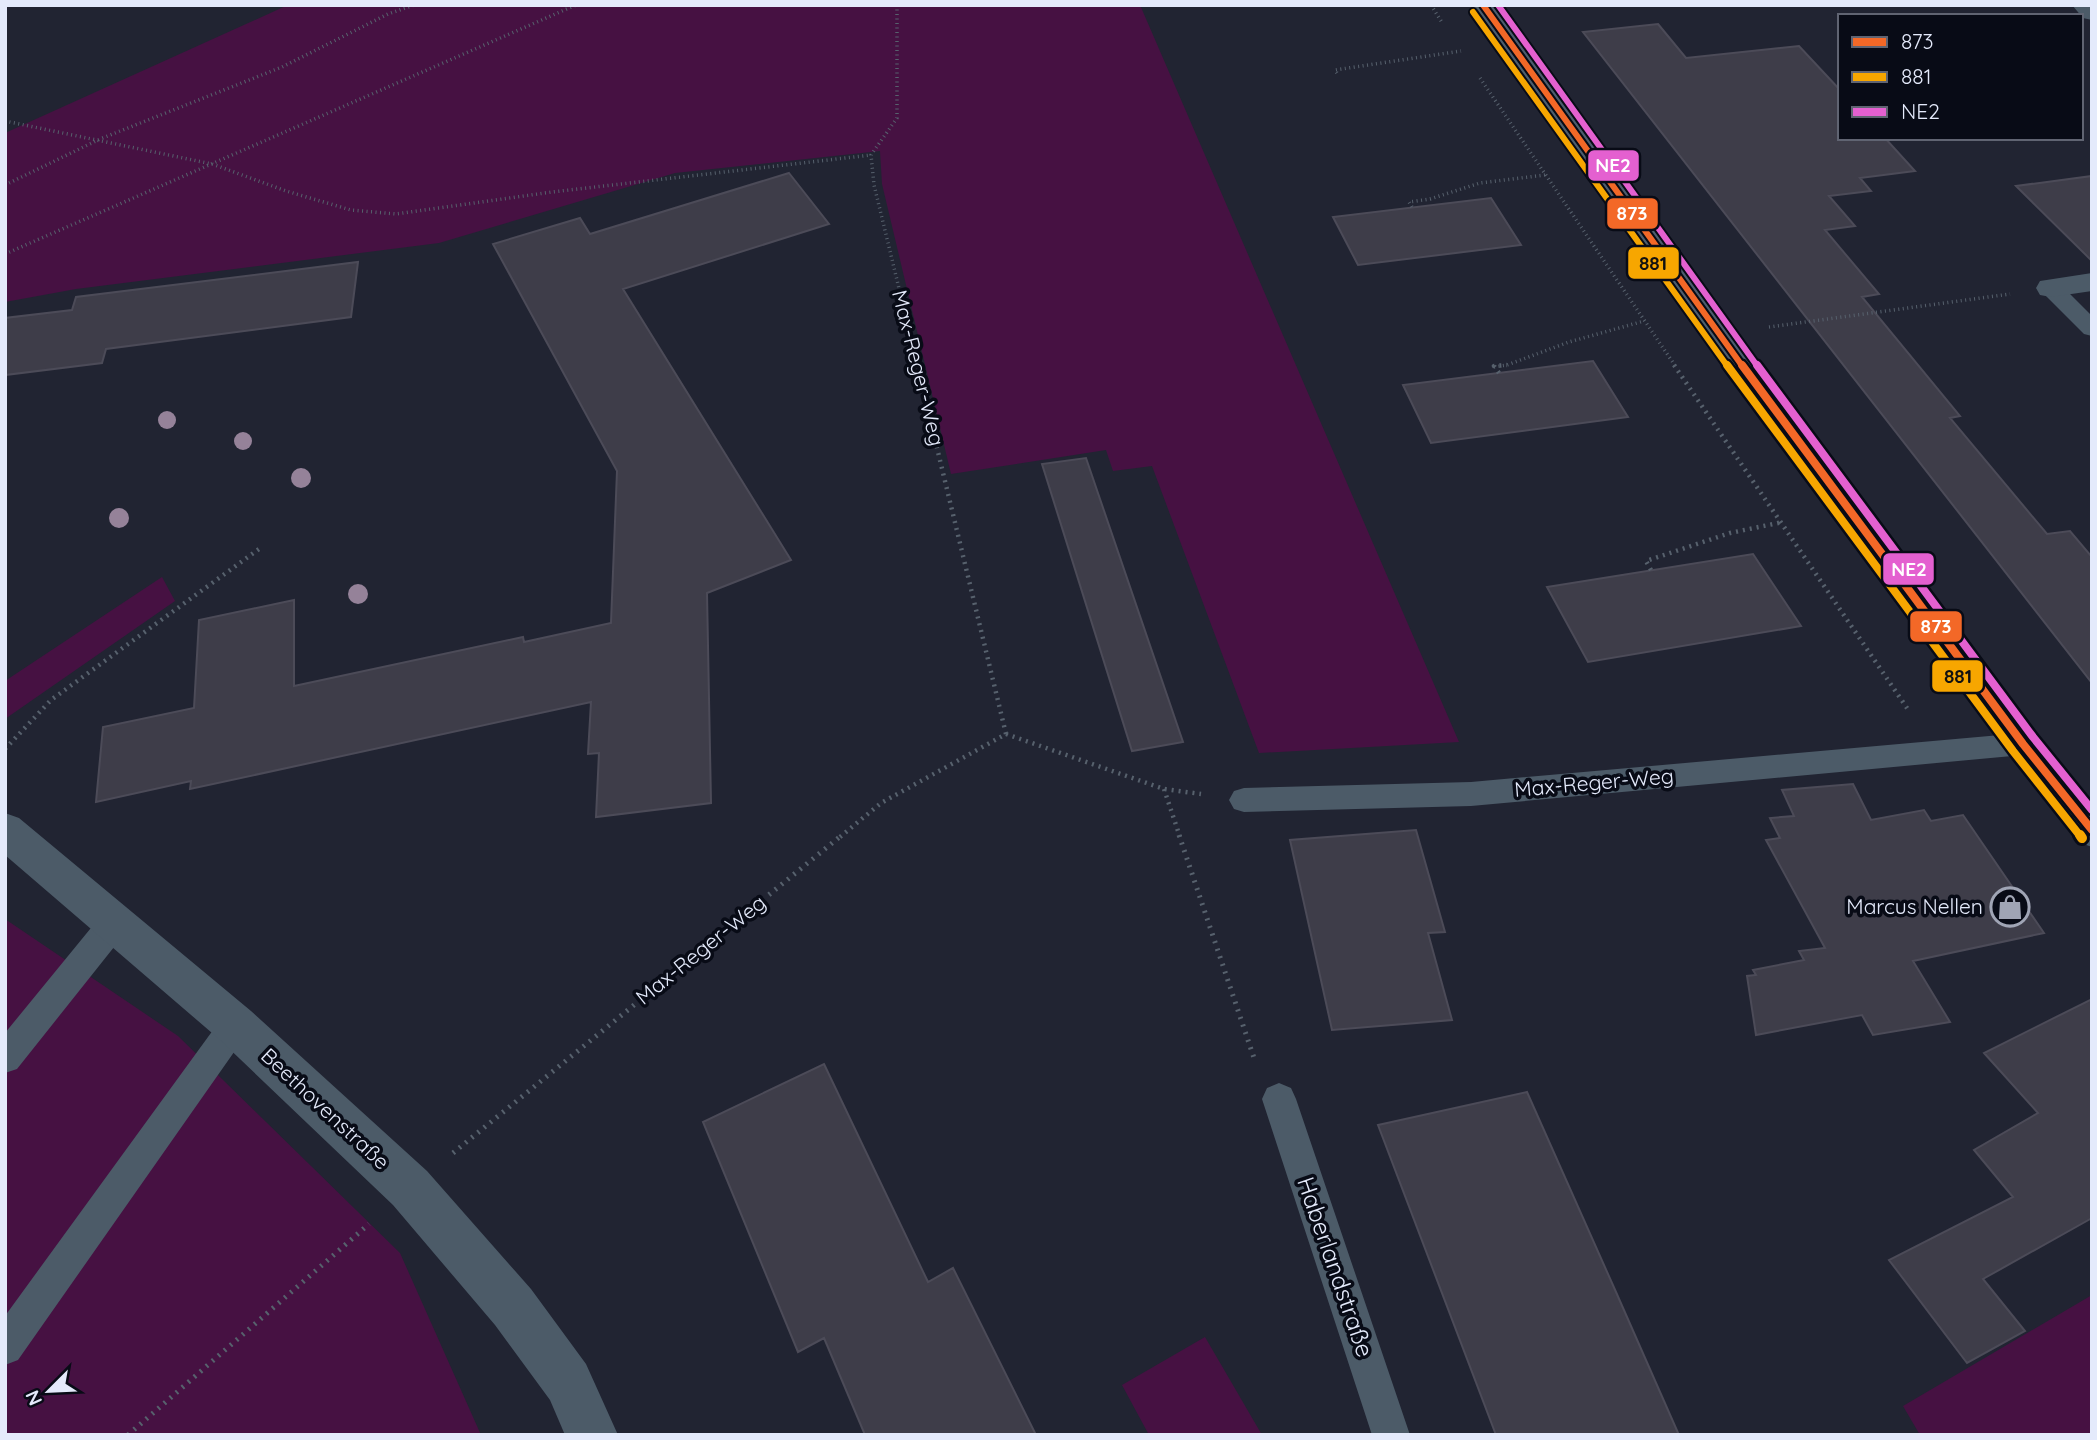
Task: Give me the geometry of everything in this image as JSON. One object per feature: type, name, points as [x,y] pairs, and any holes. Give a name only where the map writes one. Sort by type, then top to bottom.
[{"type":"main road","points":[[1483,5],[1720,334],[2023,744],[2092,830]]},
{"type":"street","points":[[2084,5],[2092,13]]},
{"type":"street","points":[[2052,288],[2092,282]]},
{"type":"street","name":"Beethovenstraße","points":[[5,830],[235,1025],[410,1188],[513,1307],[568,1382],[592,1435]]},
{"type":"lane","points":[[2052,288],[2092,329]]},
{"type":"lane","name":"Max-Reger-Weg","points":[[1244,800],[1471,794],[2023,744]]},
{"type":"lane","points":[[5,1058],[115,922]]},
{"type":"lane","points":[[5,1347],[235,1025]]},
{"type":"lane","name":"Haberlandstraße","points":[[1279,1099],[1391,1435]]},
{"type":"path","points":[[5,186],[100,139],[282,67],[388,14],[414,5]]},
{"type":"path","points":[[5,254],[576,5]]},
{"type":"path","points":[[5,121],[212,164],[286,191],[351,210],[396,214],[552,192],[871,155],[897,118],[897,5]]},
{"type":"path","points":[[1431,5],[1446,28]]},
{"type":"path","points":[[1337,73],[1335,70],[1413,56],[1461,51],[1454,40]]},
{"type":"path","points":[[1477,74],[1937,752]]},
{"type":"path","name":"Max-Reger-Weg","points":[[128,1435],[410,1188],[881,803],[1006,734],[874,185],[871,155]]},
{"type":"path","points":[[1412,207],[1409,202],[1430,200],[1480,183],[1545,175]]},
{"type":"path","points":[[1720,334],[2052,288]]},
{"type":"path","points":[[1499,373],[1494,366],[1507,365],[1569,342],[1644,321]]},
{"type":"path","points":[[1651,570],[1646,561],[1660,559],[1730,533],[1783,522]]},
{"type":"path","points":[[5,749],[51,700],[259,549]]},
{"type":"path","points":[[1006,734],[1164,789],[1244,800]]},
{"type":"path","points":[[1164,789],[1254,1059],[1279,1099]]},
{"type":"shaded area","points":[[288,5],[1140,5],[1459,742],[1259,753],[1152,466],[1113,471],[1106,450],[951,474],[882,184],[880,151],[675,173],[439,243],[76,289],[5,302],[5,133]]},
{"type":"shaded area","points":[[162,577],[175,601],[5,719],[5,681]]},
{"type":"shaded area","points":[[5,919],[178,1036],[400,1253],[481,1435],[5,1435]]},
{"type":"shaded area","points":[[2092,1295],[2092,1435],[1920,1435],[1903,1406]]},
{"type":"shaded area","points":[[1205,1337],[1262,1435],[1149,1435],[1122,1385]]},
{"type":"building","points":[[1658,24],[1686,58],[1799,46],[1838,88],[1838,140],[1887,140],[1915,171],[1860,178],[1871,191],[1829,196],[1855,226],[1825,230],[1879,294],[1862,297],[1960,416],[1950,418],[2047,534],[2070,531],[2092,557],[2092,683],[1583,32]]},
{"type":"building","points":[[789,173],[829,224],[623,289],[791,560],[707,593],[711,803],[596,817],[599,753],[588,754],[591,702],[190,789],[191,781],[96,802],[103,727],[194,708],[199,620],[294,600],[294,686],[523,637],[524,642],[611,623],[617,471],[493,244],[580,218],[590,234]]},
{"type":"building","points":[[2092,176],[2092,261],[2016,186]]},
{"type":"building","points":[[1491,198],[1521,245],[1358,265],[1333,217]]},
{"type":"building","points":[[358,262],[351,317],[106,349],[102,363],[5,375],[5,318],[72,310],[76,297]]},
{"type":"building","points":[[1593,361],[1628,417],[1431,443],[1403,385]]},
{"type":"building","points":[[1086,458],[1183,742],[1132,751],[1042,464]]},
{"type":"building","points":[[1753,554],[1801,626],[1588,662],[1547,587]]},
{"type":"building","points":[[1853,784],[1871,820],[1924,810],[1931,821],[1963,815],[2044,933],[1913,961],[1950,1022],[1873,1035],[1862,1015],[1756,1035],[1747,976],[1756,975],[1753,970],[1804,960],[1799,951],[1825,948],[1766,840],[1780,838],[1770,818],[1794,816],[1782,790]]},
{"type":"building","points":[[1416,830],[1445,932],[1428,933],[1452,1020],[1332,1030],[1290,840]]},
{"type":"building","points":[[2092,999],[2092,1218],[1983,1279],[2025,1331],[1967,1363],[1889,1260],[2013,1197],[1974,1150],[2038,1113],[1984,1053]]},
{"type":"building","points":[[824,1064],[928,1282],[953,1268],[1036,1435],[865,1435],[824,1338],[798,1352],[703,1122]]},
{"type":"building","points":[[1527,1092],[1679,1435],[1496,1435],[1378,1125]]},
{"type":"transit line","name":"873","points":[[1483,5],[1719,334],[2023,744],[2092,830]]},
{"type":"transit line","name":"NE2","points":[[1498,5],[1729,327],[2033,737],[2092,810]]},
{"type":"transit line","name":"881","points":[[1473,12],[1709,341],[2013,751],[2082,838]]},
{"type":"place","name":"Marcus Nellen","points":[[2010,907]]}]
